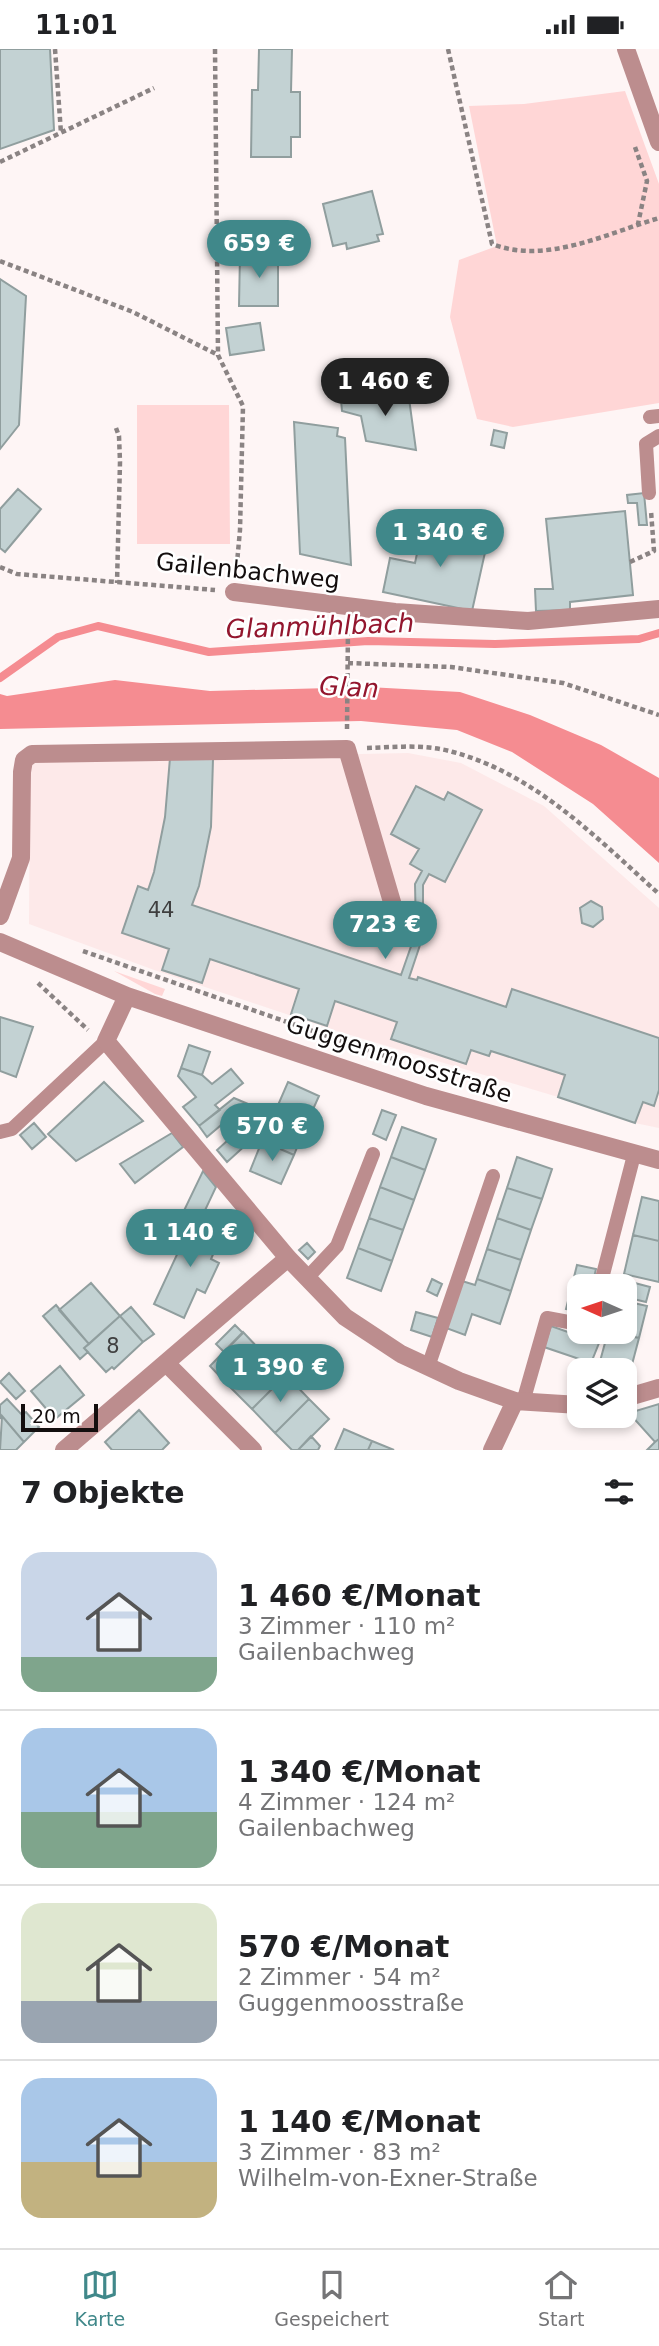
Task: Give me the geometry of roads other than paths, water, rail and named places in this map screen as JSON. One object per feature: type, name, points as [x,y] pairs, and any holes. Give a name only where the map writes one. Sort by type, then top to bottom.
[{"type":"street","points":[[626,49],[659,142]]},
{"type":"street","name":"Gailenbachweg","points":[[234,592],[395,612],[528,621],[596,617],[659,609]]},
{"type":"street","points":[[0,916],[20,858],[22,772],[24,760],[32,754],[185,752],[347,741],[402,936]]},
{"type":"street","name":"Guggenmoosstraße","points":[[0,942],[127,996],[426,1096],[659,1160]]},
{"type":"street","points":[[127,996],[106,1041],[288,1258],[345,1317],[401,1355],[458,1381],[519,1402],[567,1404]]},
{"type":"street","points":[[64,1450],[288,1258]]},
{"type":"street","points":[[167,1364],[253,1450]]},
{"type":"street","points":[[637,1394],[659,1388]]},
{"type":"street","points":[[492,1450],[519,1402]]},
{"type":"lane","points":[[649,493],[646,445],[659,436]]},
{"type":"lane","points":[[0,1132],[12,1129],[106,1041]]},
{"type":"lane","points":[[307,1278],[337,1246],[373,1154]]},
{"type":"lane","points":[[603,1274],[634,1155]]},
{"type":"lane","points":[[428,1367],[493,1176]]},
{"type":"lane","points":[[519,1402],[547,1318],[567,1322]]},
{"type":"waterway","name":"Glanmühlbach","points":[[0,678],[58,637],[98,626],[209,652],[368,641],[495,644],[639,639],[659,633]]},
{"type":"water label","name":"Glan","points":[[349,687]]}]
